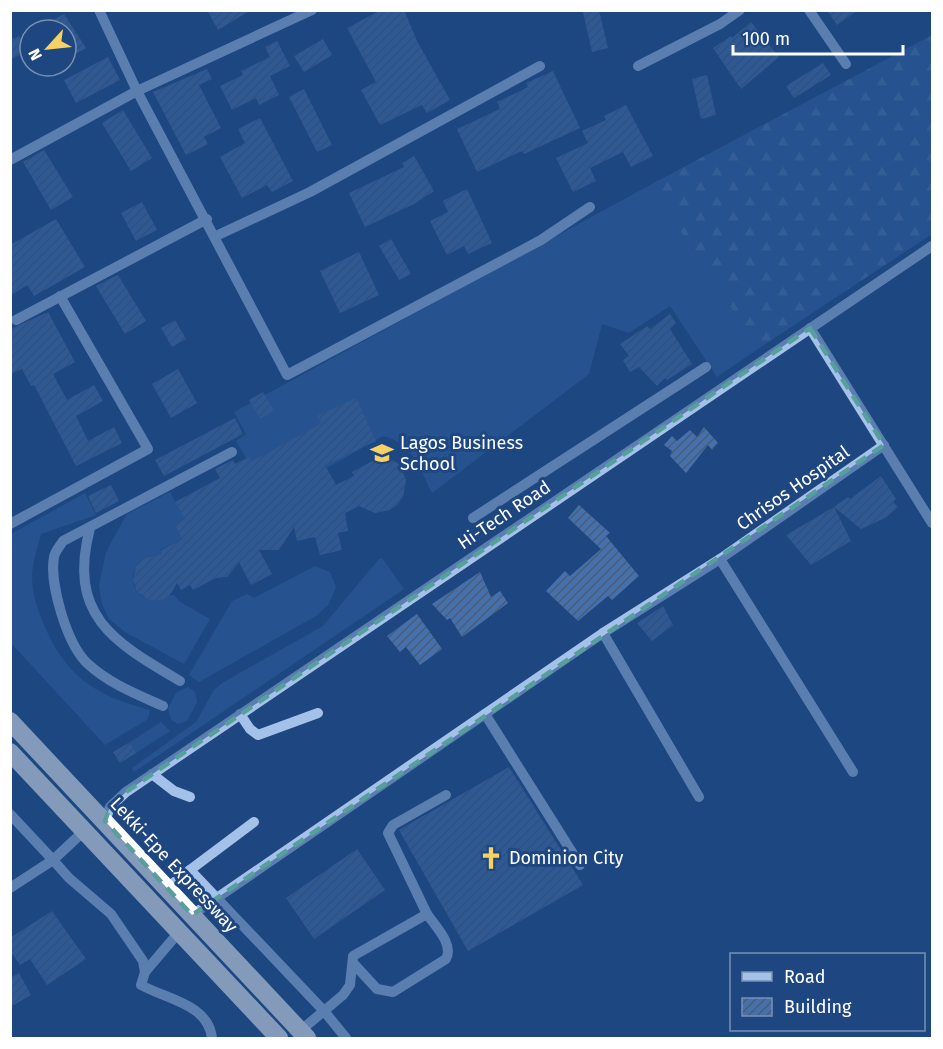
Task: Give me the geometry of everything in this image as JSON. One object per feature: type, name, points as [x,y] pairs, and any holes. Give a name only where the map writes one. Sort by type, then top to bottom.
[{"type":"highway","name":"Lekki-Epe Expressway","points":[[10,721],[304,1035]]},
{"type":"highway","points":[[10,752],[279,1038]]},
{"type":"street","points":[[99,10],[137,91],[216,236],[287,375],[541,240],[590,207]]},
{"type":"street","points":[[12,156],[137,91],[312,10]]},
{"type":"street","points":[[638,66],[720,24],[740,10]]},
{"type":"street","points":[[809,10],[846,64]]},
{"type":"street","points":[[216,236],[310,192],[540,66]]},
{"type":"street","points":[[16,320],[207,219]]},
{"type":"street","name":"Hi-Tech Road","points":[[105,821],[110,807],[152,774],[933,246]]},
{"type":"street","points":[[10,524],[148,449],[60,296]]},
{"type":"street","points":[[810,328],[931,516]]},
{"type":"street","points":[[472,518],[706,367]]},
{"type":"street","name":"Chrisos Hospital","points":[[192,915],[603,633],[720,559],[884,445]]},
{"type":"street","points":[[163,706],[115,685],[86,662],[64,619],[53,586],[54,555],[63,541],[232,452]]},
{"type":"street","points":[[90,528],[86,545],[85,591],[95,613],[107,633],[117,642],[180,681]]},
{"type":"street","points":[[720,559],[853,772]]},
{"type":"street","points":[[603,633],[699,797]]},
{"type":"street","points":[[240,714],[250,729],[258,735],[318,713]]},
{"type":"street","points":[[485,714],[579,865]]},
{"type":"street","points":[[152,774],[174,791],[190,797]]},
{"type":"street","points":[[353,963],[377,989],[393,992],[446,959],[449,953],[448,945],[427,914],[388,833],[393,825],[446,795]]},
{"type":"street","points":[[10,814],[69,878],[111,914],[143,961],[145,972]]},
{"type":"street","points":[[167,888],[254,822]]},
{"type":"street","points":[[10,888],[53,860],[84,831]]},
{"type":"street","points":[[190,870],[324,1011],[346,1038]]},
{"type":"street","points":[[304,1035],[350,985],[353,956],[427,914]]},
{"type":"street","points":[[179,932],[145,972],[141,985],[199,1012],[210,1027],[212,1038]]},
{"type":"highlighted area","points":[[810,328],[884,445],[192,915],[105,821],[110,807],[126,792]]},
{"type":"green space","points":[[932,35],[932,234],[758,349],[650,185]]},
{"type":"green space","points":[[650,185],[758,349],[717,377],[670,306],[629,333],[602,324],[589,374],[432,493],[419,466],[408,451],[393,439],[383,436],[327,468],[307,432],[252,461],[249,457],[246,458],[236,441],[246,434],[234,412]]},
{"type":"green space","points":[[170,492],[185,519],[175,525],[182,539],[160,550],[162,554],[147,558],[138,564],[133,581],[137,592],[147,599],[154,600],[174,595],[180,602],[210,619],[184,664],[125,632],[109,619],[102,604],[99,586],[106,552],[127,514]]},
{"type":"green space","points":[[85,493],[96,515],[41,534],[33,566],[33,587],[37,607],[50,639],[71,669],[97,690],[112,698],[150,710],[148,719],[105,745],[11,643],[11,534]]},
{"type":"green space","points":[[382,558],[404,589],[134,772],[132,768],[196,722],[214,690],[222,683],[323,626]]},
{"type":"green space","points":[[315,566],[330,572],[336,587],[329,604],[316,616],[199,682],[189,675],[232,601],[247,594],[254,598]]},
{"type":"green space","points":[[188,687],[195,692],[197,702],[187,721],[178,724],[171,720],[168,708],[176,693]]},
{"type":"green space","points":[[161,722],[170,731],[136,753],[130,742]]},
{"type":"building","points":[[207,10],[251,10],[218,30]]},
{"type":"building","points":[[381,10],[404,10],[417,41],[450,100],[427,113],[422,105],[380,125],[361,90],[376,82],[347,28]]},
{"type":"building","points":[[599,10],[608,48],[592,52],[583,12]]},
{"type":"building","points":[[827,10],[858,10],[837,25]]},
{"type":"building","points":[[751,22],[779,57],[741,89],[713,48],[731,36],[732,38]]},
{"type":"building","points":[[18,36],[18,56],[10,60],[10,40]]},
{"type":"building","points":[[78,36],[86,48],[78,52]]},
{"type":"building","points":[[323,39],[332,55],[304,72],[294,56]]},
{"type":"building","points":[[277,41],[290,66],[270,76],[279,95],[259,105],[256,98],[232,110],[220,86],[243,75],[241,71],[270,57],[265,47]]},
{"type":"building","points":[[108,57],[120,80],[76,103],[64,80],[78,78],[78,73]]},
{"type":"building","points":[[823,63],[831,75],[794,98],[786,86]]},
{"type":"building","points":[[207,69],[212,79],[199,85],[221,128],[204,137],[208,144],[186,155],[153,92]]},
{"type":"building","points":[[553,71],[580,128],[524,154],[522,151],[477,172],[457,129],[500,109],[497,102],[528,87],[526,83]]},
{"type":"building","points":[[707,75],[716,115],[701,119],[692,79]]},
{"type":"building","points":[[304,89],[332,145],[317,152],[289,97]]},
{"type":"building","points":[[626,105],[653,156],[631,167],[623,152],[590,168],[596,181],[573,192],[556,158],[588,143],[582,131],[606,120],[604,116]]},
{"type":"building","points":[[123,110],[152,158],[131,171],[102,123]]},
{"type":"building","points":[[260,118],[293,181],[272,192],[267,185],[242,198],[220,157],[245,143],[238,129]]},
{"type":"building","points":[[44,150],[73,197],[51,210],[23,162]]},
{"type":"building","points":[[414,156],[434,191],[414,204],[365,227],[349,193],[404,167],[402,163]]},
{"type":"building","points":[[467,189],[492,243],[468,254],[464,246],[447,255],[430,221],[448,212],[443,201]]},
{"type":"building","points":[[142,202],[157,230],[136,241],[121,213]]},
{"type":"building","points":[[56,219],[85,267],[34,296],[27,285],[10,296],[10,245]]},
{"type":"building","points":[[391,239],[411,274],[399,280],[379,246]]},
{"type":"building","points":[[359,252],[379,295],[340,313],[320,271]]},
{"type":"building","points":[[118,275],[146,321],[125,334],[96,286]]},
{"type":"building","points":[[48,312],[75,362],[53,374],[67,400],[94,385],[103,401],[76,416],[88,441],[114,427],[122,443],[76,466],[34,385],[31,386],[22,369],[10,374],[10,329]]},
{"type":"building","points":[[670,314],[676,323],[670,329],[692,364],[667,380],[665,378],[657,386],[639,367],[630,372],[623,360],[629,356],[620,344],[647,326],[650,329]]},
{"type":"building","points":[[175,320],[186,339],[172,347],[161,328]]},
{"type":"building","points":[[178,369],[197,403],[171,418],[152,384]]},
{"type":"building","points":[[263,392],[274,411],[260,419],[249,400]]},
{"type":"building","points":[[356,398],[376,441],[325,465],[336,485],[354,476],[352,472],[384,455],[399,464],[406,480],[403,497],[397,505],[390,510],[375,513],[359,506],[345,513],[348,531],[338,533],[342,550],[320,555],[315,537],[297,541],[294,527],[279,550],[259,550],[272,574],[251,585],[239,562],[227,577],[216,578],[193,590],[190,585],[181,590],[177,583],[170,595],[162,600],[148,600],[137,592],[133,580],[136,566],[145,558],[162,554],[160,551],[182,539],[175,525],[185,519],[175,502],[220,478],[215,469],[233,460],[235,464],[249,457],[252,461],[321,424],[317,416]]},
{"type":"building","points":[[235,418],[243,434],[164,476],[155,460]]},
{"type":"building","points":[[704,427],[718,443],[712,450],[708,445],[686,473],[670,456],[672,451],[664,445],[672,436],[677,441],[690,430],[697,437]]},
{"type":"building","points":[[881,476],[896,499],[893,502],[898,507],[887,517],[861,529],[834,507],[848,497],[850,499]]},
{"type":"building","points":[[111,485],[119,501],[96,513],[88,496]]},
{"type":"building","points":[[579,505],[610,533],[606,536],[639,576],[612,600],[608,596],[578,621],[546,591],[565,571],[570,576],[601,549],[568,518]]},
{"type":"building","points":[[834,507],[851,541],[811,565],[786,535]]},
{"type":"building","points":[[480,572],[491,597],[500,591],[508,603],[462,637],[450,618],[447,620],[432,604]]},
{"type":"building","points":[[663,606],[673,625],[652,641],[637,623]]},
{"type":"building","points":[[417,614],[442,649],[420,665],[406,647],[400,652],[387,636]]},
{"type":"building","points":[[130,742],[136,753],[120,763],[113,752]]},
{"type":"building","name":"Dominion City","points":[[509,767],[583,885],[468,951],[399,830]]},
{"type":"building","points":[[357,849],[385,890],[314,939],[286,898]]},
{"type":"building","points":[[52,911],[86,959],[47,985],[30,959],[20,965],[10,951],[10,938]]},
{"type":"building","points":[[19,973],[31,995],[10,1007],[10,978]]},
{"type":"place","name":"Lagos Business School","points":[[382,453]]},
{"type":"place","name":"Dominion City","points":[[491,858]]}]
